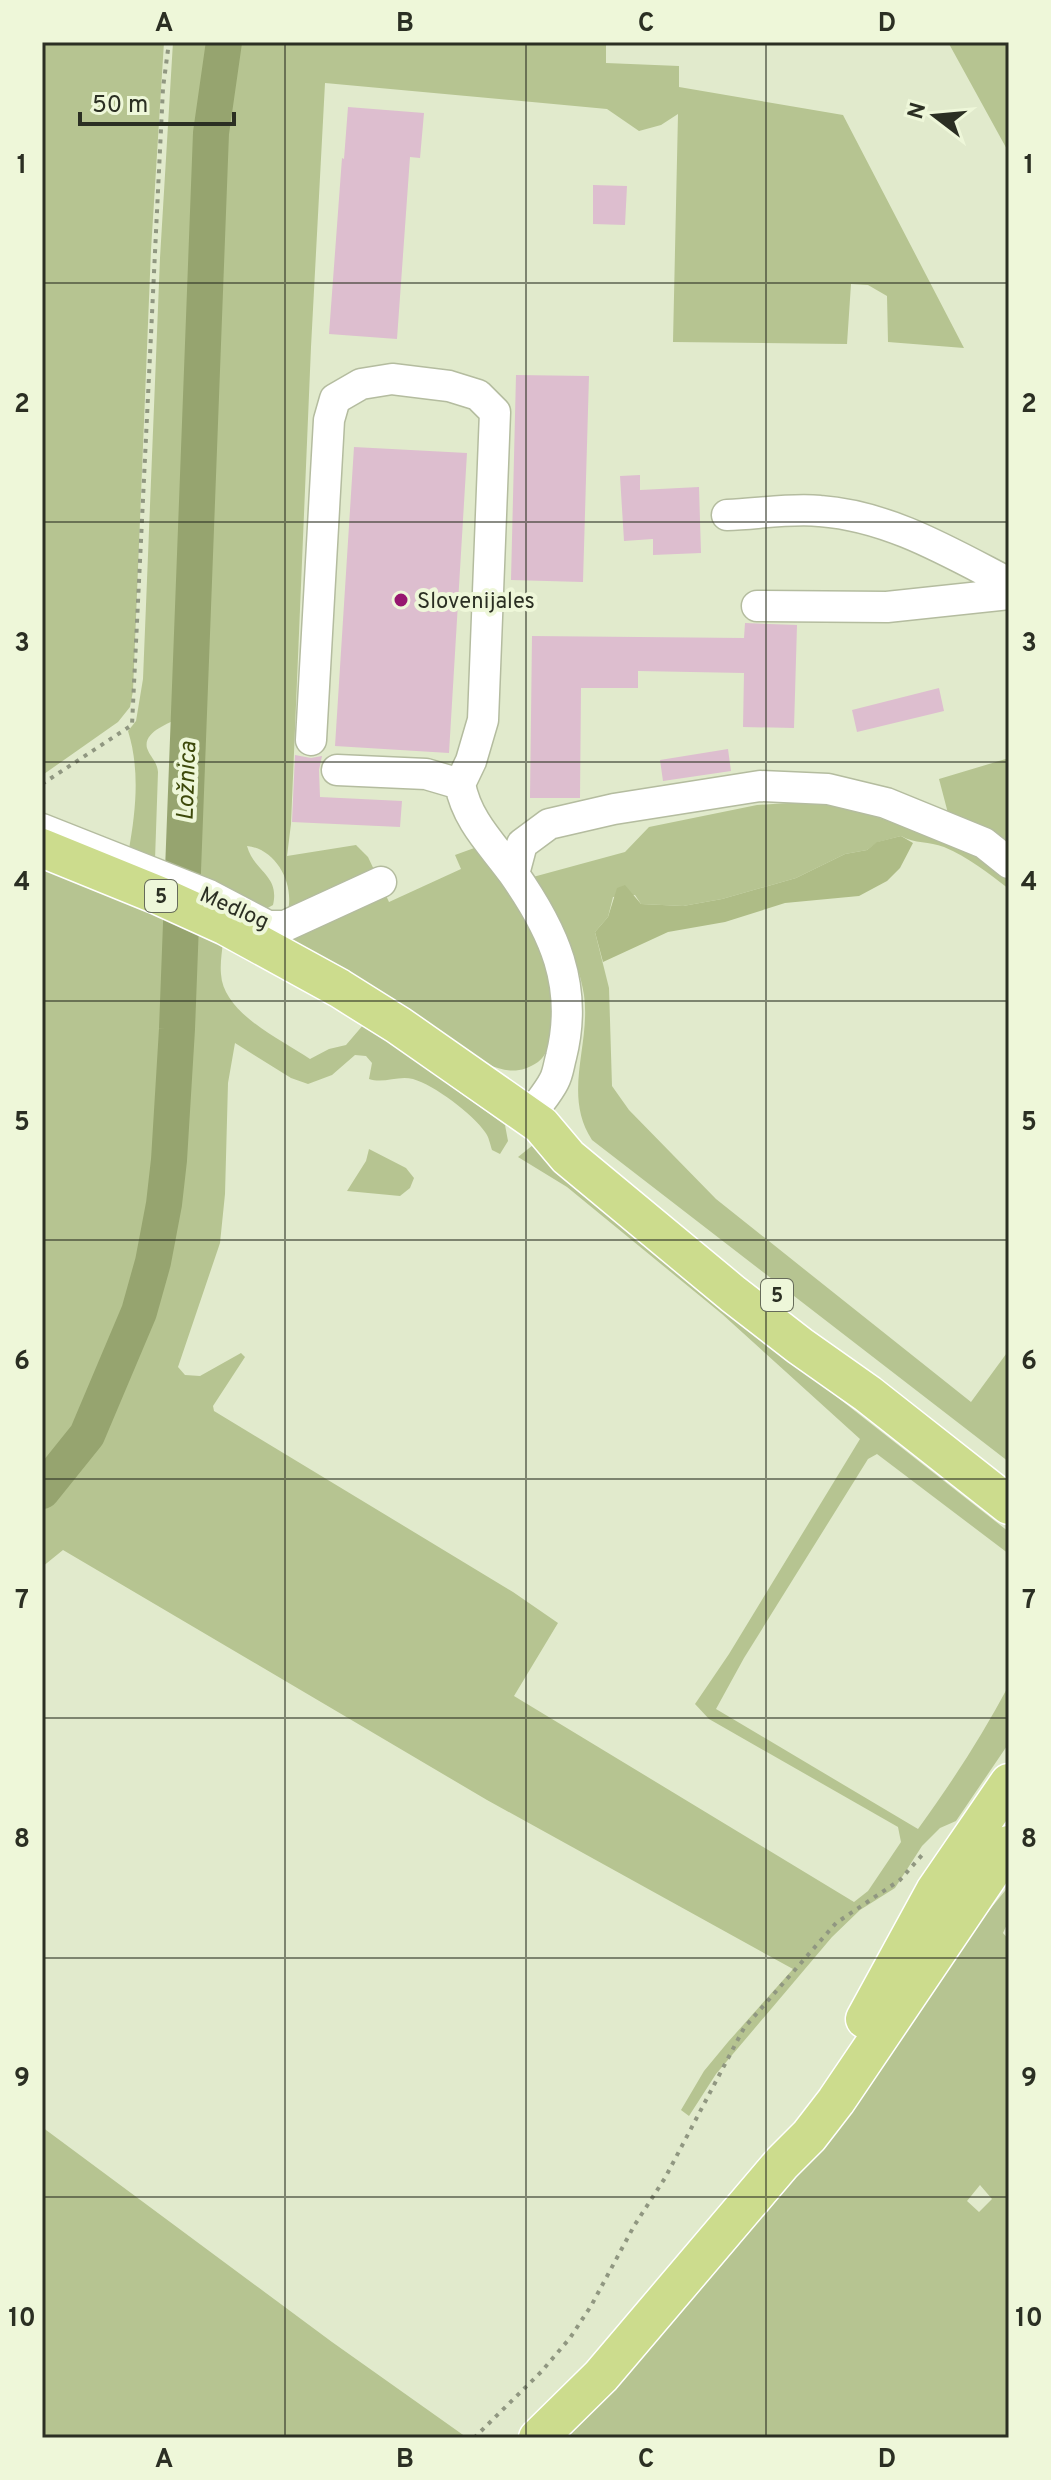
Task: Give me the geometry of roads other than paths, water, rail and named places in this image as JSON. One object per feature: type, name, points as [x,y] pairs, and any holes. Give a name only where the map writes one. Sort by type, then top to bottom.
[{"type":"main road","name":"5","points":[[42,848],[226,926],[339,988],[535,1120],[578,1140],[1009,1474]]},
{"type":"main road","name":"5","points":[[535,1120],[568,1157],[733,1294],[868,1394],[1009,1505]]},
{"type":"main road","points":[[782,2163],[847,2053],[935,1891],[1009,1783]]},
{"type":"main road","points":[[538,2438],[601,2376],[782,2163],[809,2136],[836,2101],[1009,1845]]},
{"type":"street","points":[[311,740],[329,420],[335,399],[361,384],[392,379],[449,386],[478,395],[495,412],[483,720],[471,761],[460,784],[469,814],[514,874],[538,914],[558,955],[567,988],[567,1031],[554,1080],[535,1120]]},
{"type":"street","points":[[727,515],[819,510],[881,522],[917,536],[1009,583]]},
{"type":"street","points":[[757,606],[887,607],[1009,594]]},
{"type":"street","points":[[337,770],[426,774],[460,784]]},
{"type":"street","points":[[514,874],[522,844],[549,824],[614,809],[760,786],[828,789],[886,803],[984,843],[1009,863]]},
{"type":"street","name":"Medlog","points":[[42,829],[196,890],[268,926],[285,926],[381,882]]},
{"type":"waterway","name":"Ložnica","points":[[42,1491],[87,1435],[139,1312],[164,1204],[177,1029],[211,133],[224,42]]},
{"type":"place","name":"Slovenijales","points":[[401,600]]}]
